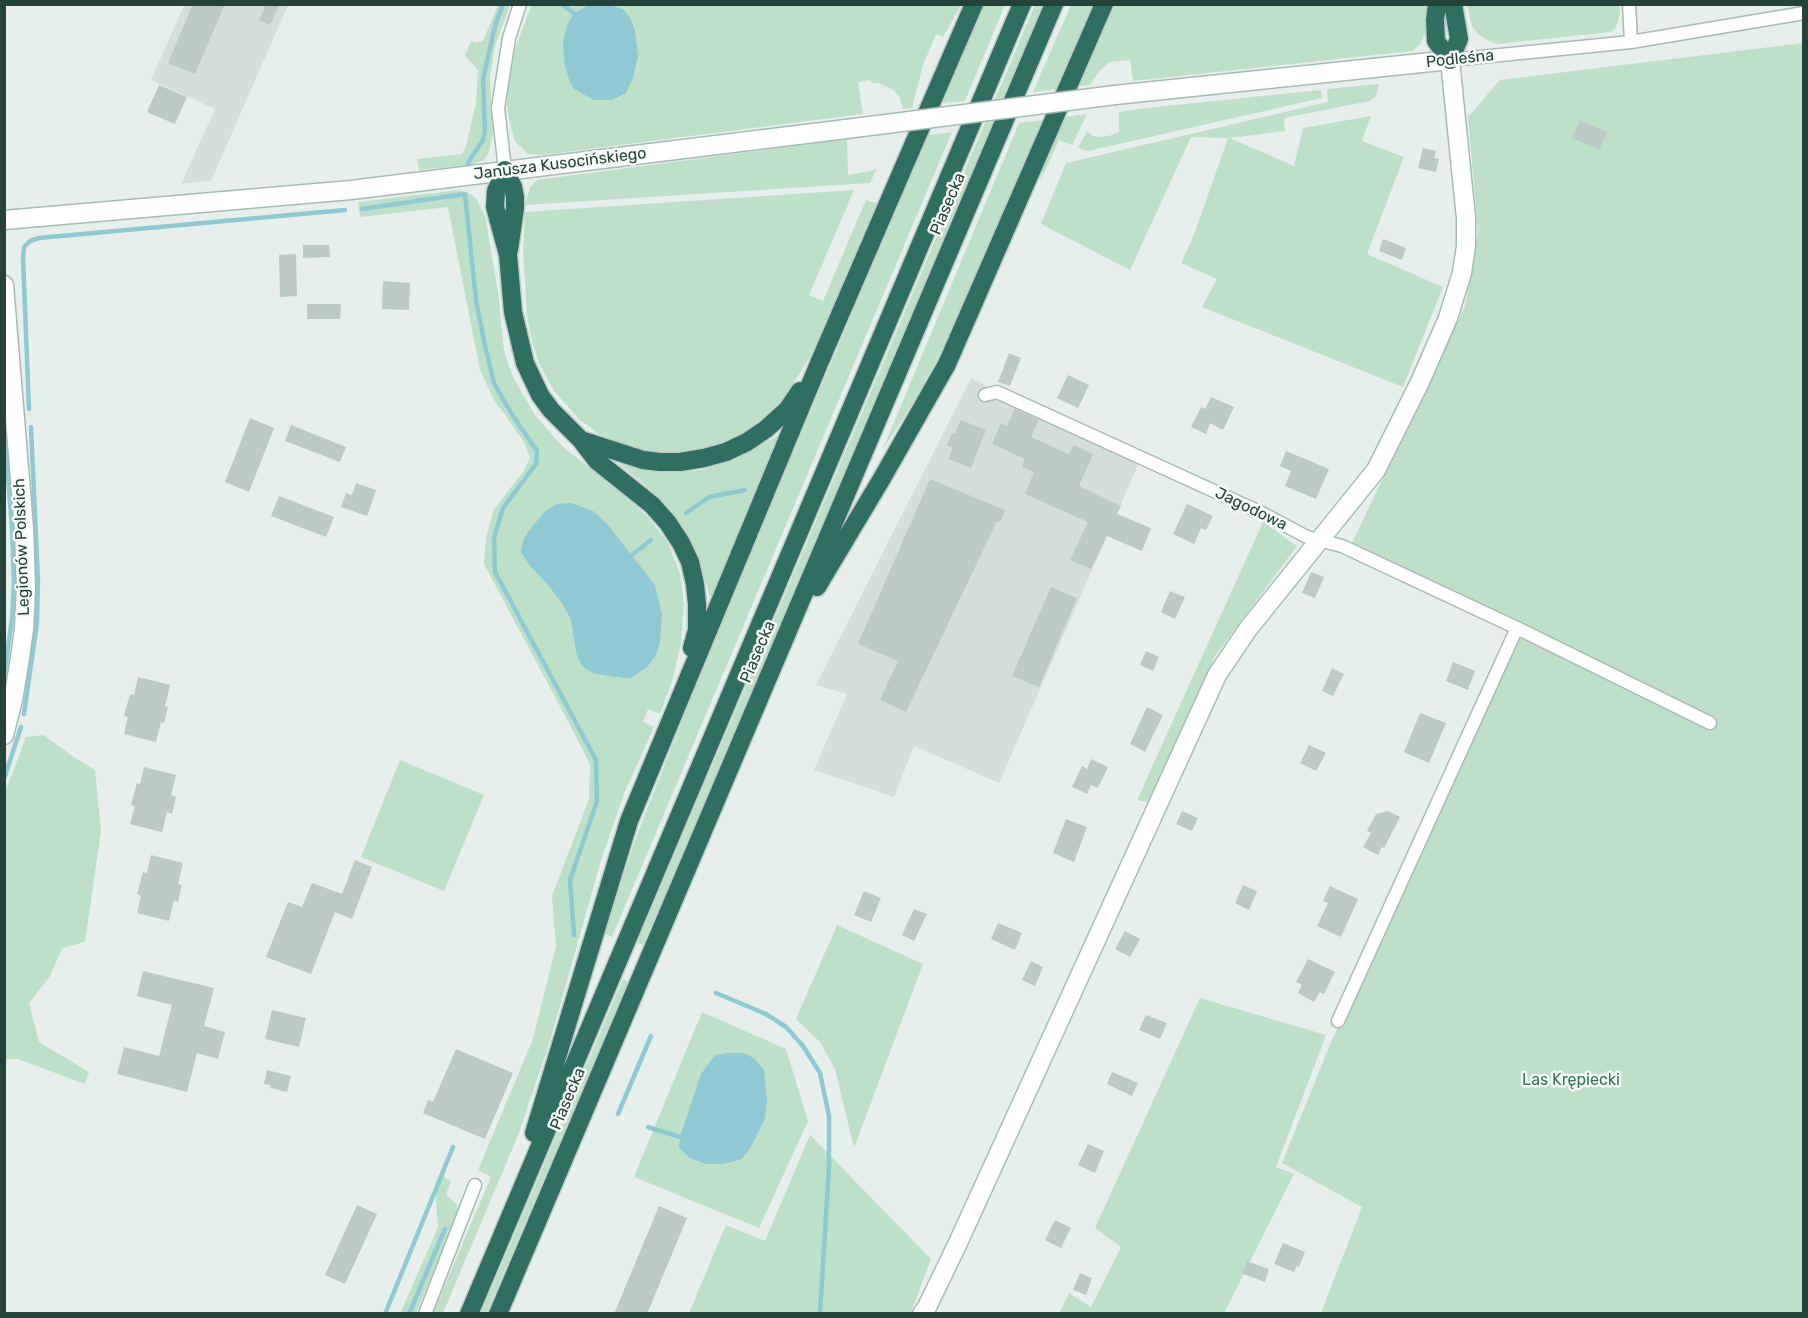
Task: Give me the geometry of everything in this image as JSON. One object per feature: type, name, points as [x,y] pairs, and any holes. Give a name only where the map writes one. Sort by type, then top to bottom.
[{"type":"highway","points":[[493,1258],[550,1083],[623,840],[820,361],[974,4]]},
{"type":"highway","name":"Piasecka","points":[[469,1314],[1022,4]]},
{"type":"highway","name":"Piasecka","points":[[498,1314],[1054,4]]},
{"type":"highway","points":[[783,642],[881,480],[947,364],[1104,4]]},
{"type":"highway","points":[[1437,4],[1436,41],[1450,60]]},
{"type":"highway","points":[[1450,60],[1459,39],[1453,4]]},
{"type":"highway","points":[[505,170],[496,191],[495,207],[508,255],[513,312],[525,363],[540,395],[597,460],[652,505],[676,536],[690,562],[698,604],[697,630],[673,716]]},
{"type":"highway","points":[[581,440],[643,460],[660,462],[680,462],[726,452],[766,429],[787,410],[820,361]]},
{"type":"street","points":[[505,170],[498,108],[509,38],[520,4]]},
{"type":"street","points":[[1629,4],[1631,42]]},
{"type":"street","name":"Podleśna","points":[[1115,95],[1631,42],[1803,14]]},
{"type":"street","points":[[922,1314],[957,1245],[1217,675],[1248,629],[1376,470],[1448,318],[1460,283],[1466,246],[1466,218],[1450,60]]},
{"type":"street","name":"Janusza Kusocińskiego","points":[[4,220],[351,190],[1115,95]]},
{"type":"street","name":"Legionów Polskich","points":[[4,285],[24,528],[26,588],[20,658],[4,735]]},
{"type":"street","name":"Jagodowa","points":[[986,395],[997,392],[1262,513],[1307,537],[1342,546],[1517,628],[1710,723]]},
{"type":"street","points":[[1338,1021],[1517,628]]},
{"type":"street","points":[[425,1314],[475,1185]]},
{"type":"shaded area","points":[[184,5],[288,5],[211,181],[181,184],[215,109],[151,80]]},
{"type":"shaded area","points":[[971,378],[1138,465],[999,783],[914,746],[894,797],[814,770],[847,694],[816,685]]},
{"type":"green space","points":[[984,4],[1005,5],[965,101],[941,103]]},
{"type":"green space","points":[[498,5],[510,5],[495,46],[490,77],[493,134],[489,152],[484,160],[471,165],[419,170],[417,159],[462,154],[466,146],[476,103],[478,70],[465,56],[471,41],[477,43],[483,41]]},
{"type":"green space","points":[[532,5],[961,5],[943,37],[936,34],[923,65],[912,108],[903,109],[900,98],[894,90],[879,83],[872,83],[870,80],[858,82],[863,114],[542,155],[528,154],[515,141],[507,105],[510,68]]},
{"type":"green space","points":[[1035,5],[1043,5],[942,246],[643,945],[637,943]]},
{"type":"green space","points":[[1071,5],[1094,5],[1056,89],[1033,92]]},
{"type":"green space","points":[[1115,5],[1427,5],[1426,31],[1420,44],[1412,51],[1133,81],[1130,60],[1110,62],[1100,70],[1090,85],[1078,86]]},
{"type":"green space","points":[[1467,5],[1619,5],[1620,14],[1615,29],[1611,32],[1497,44],[1478,34],[1472,26]]},
{"type":"green space","name":"Las Krępiecki","points":[[1803,43],[1803,1313],[1321,1313],[1362,1207],[1282,1163],[1331,1042],[1526,625],[1352,543],[1465,306],[1478,232],[1468,117],[1500,80]]},
{"type":"green space","points":[[1379,84],[1376,96],[1370,101],[1284,118],[1285,131],[1230,138],[1294,166],[1303,128],[1371,116],[1362,141],[1404,157],[1367,254],[1443,287],[1403,387],[1202,307],[1217,279],[1181,263],[1194,235],[1228,138],[1191,137],[1130,270],[1041,224],[1066,163],[1328,102],[1327,89]]},
{"type":"green space","points":[[1321,90],[1322,98],[1088,151],[1078,148],[1087,131],[1093,136],[1101,137],[1119,132],[1119,112]]},
{"type":"green space","points":[[1087,114],[1072,145],[1059,140],[1040,182],[1064,117]]},
{"type":"green space","points":[[1043,120],[945,345],[882,451],[1019,123]]},
{"type":"green space","points":[[952,132],[612,937],[604,934],[637,835],[721,622],[928,135]]},
{"type":"green space","points":[[847,139],[848,175],[877,168],[870,183],[525,205],[530,187],[537,180]]},
{"type":"green space","points":[[460,190],[471,194],[477,200],[485,216],[498,291],[504,351],[513,377],[535,415],[562,446],[648,517],[668,543],[680,574],[684,605],[681,643],[673,678],[660,714],[648,709],[643,722],[654,727],[624,794],[602,857],[550,1041],[519,1133],[443,1313],[433,1313],[491,1177],[478,1170],[533,1039],[556,946],[552,896],[589,799],[590,765],[484,564],[486,538],[494,509],[523,472],[530,458],[525,444],[494,400],[480,370],[448,207],[360,217],[358,202]]},
{"type":"green space","points":[[854,190],[809,295],[823,301],[866,200],[879,204],[834,306],[810,357],[778,407],[743,432],[726,441],[693,451],[670,453],[645,451],[628,447],[599,434],[580,420],[554,391],[539,363],[527,316],[523,252],[525,212]]},
{"type":"green space","points":[[777,436],[780,438],[711,601],[697,552],[684,528],[668,507],[619,464],[664,473],[702,470],[732,461]]},
{"type":"green space","points":[[1263,522],[1297,546],[1215,656],[1148,802],[1137,800]]},
{"type":"green space","points":[[44,735],[95,770],[101,831],[85,942],[62,948],[50,976],[29,1003],[39,1042],[89,1072],[85,1084],[18,1059],[5,1059],[5,792],[26,737]]},
{"type":"green space","points":[[400,760],[484,795],[444,891],[361,857]]},
{"type":"green space","points":[[837,925],[923,964],[854,1148],[835,1069],[820,1042],[796,1019]]},
{"type":"green space","points":[[623,979],[628,982],[487,1312],[481,1313]]},
{"type":"green space","points":[[1200,998],[1326,1035],[1276,1167],[1294,1174],[1224,1313],[1059,1314],[1069,1293],[1091,1307],[1121,1247],[1095,1228]]},
{"type":"green space","points":[[702,1012],[786,1049],[808,1121],[759,1228],[634,1177]]},
{"type":"green space","points":[[810,1135],[931,1259],[911,1312],[909,1314],[689,1313],[726,1225],[765,1241]]},
{"type":"green space","points":[[441,1174],[451,1182],[446,1194],[457,1205],[458,1216],[416,1313],[400,1314],[438,1227],[435,1187]]},
{"type":"water","points":[[589,5],[609,5],[623,9],[630,18],[635,31],[638,56],[633,78],[626,93],[612,100],[594,100],[574,89],[565,66],[563,43],[567,25],[574,13]]},
{"type":"water","points":[[571,503],[593,511],[608,525],[655,585],[662,615],[660,642],[656,655],[648,666],[633,677],[595,674],[584,668],[576,652],[571,620],[562,603],[521,552],[528,532],[545,511],[557,504]]},
{"type":"water","points":[[744,1053],[755,1059],[764,1070],[767,1100],[765,1118],[751,1147],[742,1159],[724,1164],[706,1164],[690,1158],[679,1148],[680,1137],[701,1074],[715,1055]]},
{"type":"building","points":[[193,4],[225,4],[195,74],[168,63]]},
{"type":"building","points":[[266,4],[280,4],[270,25],[259,20]]},
{"type":"building","points":[[159,85],[187,97],[175,124],[147,112]]},
{"type":"building","points":[[1580,120],[1607,132],[1599,150],[1572,138]]},
{"type":"building","points":[[1423,148],[1436,151],[1434,158],[1439,159],[1436,172],[1418,168]]},
{"type":"building","points":[[1383,239],[1406,248],[1402,260],[1379,251]]},
{"type":"building","points":[[303,245],[329,245],[330,257],[303,258]]},
{"type":"building","points":[[296,254],[297,296],[280,297],[279,255]]},
{"type":"building","points":[[383,281],[410,283],[409,310],[382,309]]},
{"type":"building","points":[[307,304],[341,304],[340,319],[307,319]]},
{"type":"building","points":[[1009,353],[1021,358],[1010,386],[998,382]]},
{"type":"building","points":[[1068,375],[1089,385],[1078,408],[1057,398]]},
{"type":"building","points":[[1211,397],[1234,407],[1223,430],[1210,423],[1206,434],[1191,427],[1201,407],[1205,409]]},
{"type":"building","points":[[1015,409],[1039,420],[1031,437],[1069,454],[1074,445],[1093,454],[1079,486],[1121,506],[1117,514],[1151,528],[1142,551],[1107,536],[1091,569],[1070,560],[1088,522],[1025,494],[1034,472],[1022,467],[1025,459],[992,444],[1001,423],[1007,426]]},
{"type":"building","points":[[250,418],[274,428],[249,492],[225,482]]},
{"type":"building","points":[[961,420],[986,430],[971,468],[948,459],[953,448],[947,445]]},
{"type":"building","points":[[291,425],[346,447],[340,462],[285,441]]},
{"type":"building","points":[[1286,451],[1329,469],[1316,499],[1285,486],[1291,471],[1280,466]]},
{"type":"building","points":[[930,479],[1005,510],[1000,522],[997,521],[906,712],[880,700],[898,661],[858,644]]},
{"type":"building","points":[[356,483],[376,490],[367,516],[341,507],[346,493],[352,495]]},
{"type":"building","points":[[279,496],[334,517],[326,537],[271,516]]},
{"type":"building","points":[[1187,504],[1213,516],[1206,530],[1201,528],[1194,544],[1173,534]]},
{"type":"building","points":[[1311,572],[1324,577],[1315,598],[1302,593]]},
{"type":"building","points":[[1051,587],[1077,598],[1039,687],[1012,676]]},
{"type":"building","points":[[1170,591],[1185,597],[1175,619],[1161,612]]},
{"type":"building","points":[[1146,651],[1159,657],[1153,671],[1140,665]]},
{"type":"building","points":[[1453,662],[1475,671],[1468,690],[1446,681]]},
{"type":"building","points":[[1332,668],[1344,674],[1333,696],[1322,691]]},
{"type":"building","points":[[138,677],[170,685],[165,706],[168,707],[156,742],[124,734],[128,717],[124,716],[130,694],[134,695]]},
{"type":"building","points":[[1147,707],[1163,715],[1145,752],[1130,744]]},
{"type":"building","points":[[1420,713],[1446,723],[1429,763],[1404,752]]},
{"type":"building","points":[[1309,745],[1326,753],[1316,771],[1300,763]]},
{"type":"building","points":[[1091,759],[1108,767],[1098,788],[1091,785],[1087,794],[1072,787],[1082,766],[1087,769]]},
{"type":"building","points":[[144,767],[176,775],[171,795],[176,797],[172,814],[167,812],[162,832],[130,824],[135,806],[131,805]]},
{"type":"building","points":[[1182,811],[1198,818],[1192,831],[1176,824]]},
{"type":"building","points":[[1388,811],[1400,817],[1378,855],[1363,847],[1371,833],[1367,831],[1376,814]]},
{"type":"building","points":[[1066,819],[1087,827],[1074,862],[1053,853]]},
{"type":"building","points":[[151,855],[183,863],[178,884],[182,885],[178,902],[174,900],[169,921],[137,913],[141,896],[137,894],[143,872],[147,873]]},
{"type":"building","points":[[355,860],[372,867],[352,919],[335,912],[311,974],[266,957],[288,902],[302,907],[312,883],[342,894]]},
{"type":"building","points":[[1243,885],[1257,891],[1249,910],[1235,903]]},
{"type":"building","points":[[1330,886],[1358,899],[1341,937],[1317,926],[1328,903],[1323,901]]},
{"type":"building","points":[[864,891],[881,898],[871,922],[854,915]]},
{"type":"building","points":[[914,909],[927,914],[914,941],[902,935]]},
{"type":"building","points":[[998,923],[1022,933],[1015,950],[991,939]]},
{"type":"building","points":[[1125,931],[1140,939],[1130,957],[1115,949]]},
{"type":"building","points":[[1308,959],[1335,972],[1324,994],[1320,992],[1314,1002],[1298,993],[1302,985],[1296,982]]},
{"type":"building","points":[[1031,961],[1043,967],[1035,986],[1022,980]]},
{"type":"building","points":[[143,971],[214,988],[204,1026],[225,1032],[218,1059],[197,1053],[187,1092],[117,1074],[124,1047],[159,1056],[172,1005],[137,996]]},
{"type":"building","points":[[272,1010],[306,1018],[299,1047],[265,1039]]},
{"type":"building","points":[[1146,1015],[1167,1023],[1160,1039],[1139,1030]]},
{"type":"building","points":[[456,1049],[513,1073],[485,1139],[423,1113],[428,1100],[433,1102]]},
{"type":"building","points":[[267,1070],[291,1076],[287,1092],[270,1088],[271,1085],[264,1084]]},
{"type":"building","points":[[1112,1072],[1138,1083],[1132,1096],[1107,1084]]},
{"type":"building","points":[[1088,1144],[1104,1151],[1095,1173],[1078,1165]]},
{"type":"building","points":[[357,1205],[377,1214],[345,1284],[325,1275]]},
{"type":"building","points":[[659,1206],[687,1218],[647,1314],[614,1314]]},
{"type":"building","points":[[1055,1220],[1071,1228],[1061,1248],[1045,1240]]},
{"type":"building","points":[[1283,1243],[1305,1252],[1299,1267],[1297,1266],[1294,1272],[1274,1264]]},
{"type":"building","points":[[1247,1261],[1269,1269],[1265,1282],[1243,1274]]},
{"type":"building","points":[[1080,1273],[1092,1278],[1086,1295],[1073,1290]]},
{"type":"waterway","points":[[468,163],[483,140],[485,131],[483,79],[495,26],[503,4]]},
{"type":"waterway","points":[[561,4],[574,13]]},
{"type":"waterway","points":[[362,209],[465,194],[476,300],[494,383],[537,451],[536,464],[503,508],[494,538],[495,572],[596,760],[597,801],[570,880],[574,935]]},
{"type":"waterway","points":[[29,409],[23,257],[24,247],[30,241],[39,238],[345,210]]},
{"type":"waterway","points":[[4,427],[14,585],[4,678]]},
{"type":"waterway","points":[[24,714],[37,623],[38,581],[31,427]]},
{"type":"waterway","points":[[686,513],[709,497],[745,490]]},
{"type":"waterway","points":[[632,555],[651,540]]},
{"type":"waterway","points":[[4,779],[21,727]]},
{"type":"waterway","points":[[716,993],[766,1014],[786,1027],[803,1046],[820,1073],[829,1116],[829,1166],[820,1314]]},
{"type":"waterway","points":[[618,1114],[651,1036]]},
{"type":"waterway","points":[[648,1127],[680,1137]]},
{"type":"waterway","points":[[385,1314],[453,1147]]},
{"type":"waterway","points":[[409,1314],[445,1229]]}]
